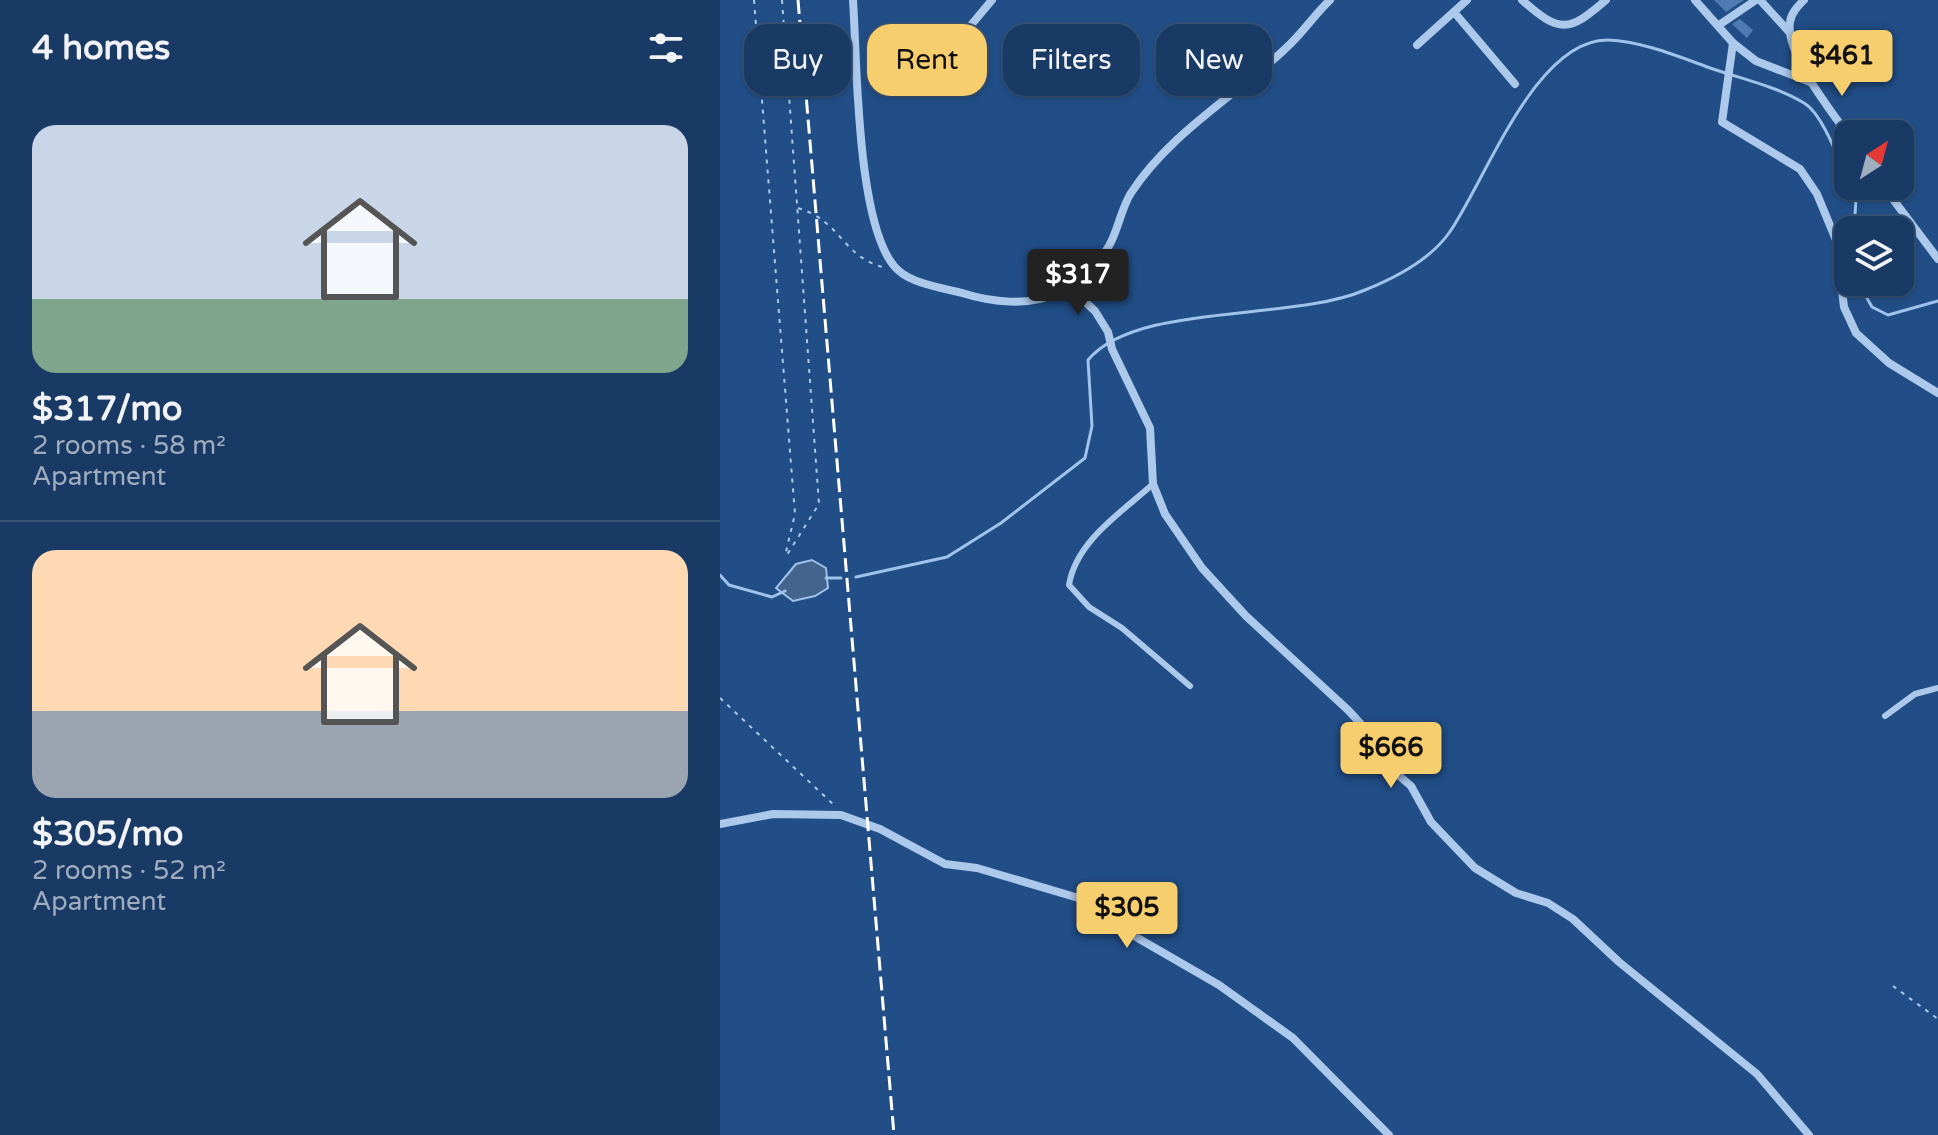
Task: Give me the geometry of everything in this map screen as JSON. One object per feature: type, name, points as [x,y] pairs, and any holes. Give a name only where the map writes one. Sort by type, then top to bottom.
[{"type":"street","points":[[853,0],[857,85],[869,197],[881,241],[899,271],[992,301],[1057,293],[1067,285],[1110,245],[1131,193],[1169,145],[1287,48],[1330,0]]},
{"type":"street","points":[[972,24],[992,0]]},
{"type":"street","points":[[1417,45],[1466,0]]},
{"type":"street","points":[[1522,0],[1559,26],[1570,26],[1578,24],[1606,0]]},
{"type":"street","points":[[1695,0],[1733,43],[1756,61],[1810,82]]},
{"type":"street","points":[[1719,25],[1758,0],[1792,36]]},
{"type":"street","points":[[1804,0],[1793,13],[1789,24],[1792,36],[1810,82],[1837,120]]},
{"type":"street","points":[[1454,12],[1515,84]]},
{"type":"street","points":[[1733,43],[1732,64],[1721,113],[1727,128],[1800,169],[1817,194],[1836,240],[1849,321],[1856,333],[1889,363],[1938,393]]},
{"type":"street","points":[[1894,200],[1938,259]]},
{"type":"street","points":[[1067,285],[1095,311],[1108,332],[1112,349],[1150,428],[1153,484],[1165,514],[1202,568],[1246,616],[1372,736],[1390,768],[1411,786],[1446,840],[1496,882],[1548,903],[1573,919],[1619,962],[1757,1074],[1809,1135]]},
{"type":"street","points":[[720,824],[773,814],[841,815],[880,829],[945,864],[991,871],[1092,902],[1129,933],[1219,985],[1293,1038],[1389,1135]]},
{"type":"lane","points":[[1153,484],[1091,541],[1078,558],[1069,585],[1089,607],[1122,628],[1190,686]]},
{"type":"lane","points":[[1885,716],[1915,694],[1928,688],[1938,688]]},
{"type":"path","points":[[754,0],[795,514],[785,558],[819,504],[782,0]]},
{"type":"path","points":[[796,208],[815,213],[828,223],[855,256],[867,263],[899,271]]},
{"type":"path","points":[[720,698],[827,797],[841,815]]},
{"type":"path","points":[[1893,986],[1938,1019]]},
{"type":"water","points":[[812,560],[826,568],[828,588],[815,596],[793,601],[776,588],[796,564]]},
{"type":"building","points":[[1714,0],[1744,0],[1726,12]]},
{"type":"building","points":[[1740,19],[1753,30],[1747,38],[1732,24]]},
{"type":"waterway","points":[[856,577],[947,557],[1001,523],[1085,458],[1092,426],[1088,360],[1111,342],[1141,329],[1177,321],[1334,300],[1365,290],[1422,260],[1449,233],[1535,87],[1557,63],[1582,46],[1608,40],[1634,43],[1783,92],[1811,109],[1834,148]]},
{"type":"waterway","points":[[1855,216],[1856,200]]},
{"type":"waterway","points":[[1866,296],[1872,307],[1888,315],[1938,301]]},
{"type":"waterway","points":[[720,575],[729,585],[772,597],[785,591]]},
{"type":"waterway","points":[[826,578],[841,578]]},
{"type":"railway","points":[[798,0],[894,1135]]}]
